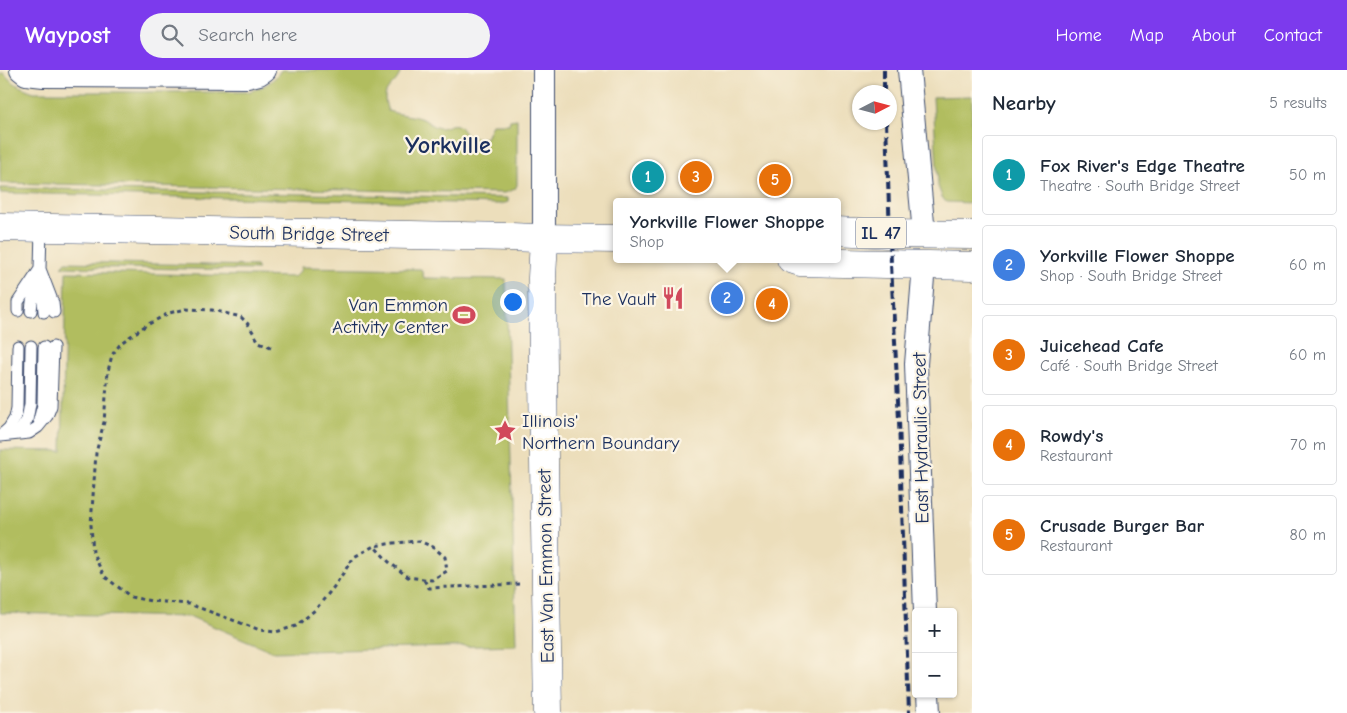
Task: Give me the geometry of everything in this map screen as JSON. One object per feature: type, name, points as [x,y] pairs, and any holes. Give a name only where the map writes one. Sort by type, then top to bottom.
[{"type":"main road","name":"South Bridge Street","points":[[0,227],[613,239]]},
{"type":"main road","name":"IL 47","points":[[841,231],[972,235]]},
{"type":"main road","name":"East Van Emmon Street","points":[[544,239],[542,278],[548,713]]},
{"type":"main road","points":[[841,263],[972,266]]},
{"type":"street","points":[[21,70],[26,74],[44,76],[247,76],[262,72]]},
{"type":"street","points":[[544,70],[544,239]]},
{"type":"street","points":[[909,70],[924,234]]},
{"type":"street","name":"East Hydraulic Street","points":[[924,265],[916,364],[925,608]]},
{"type":"street","points":[[928,698],[929,713]]},
{"type":"lane","points":[[31,311],[40,269],[41,228]]},
{"type":"lane","points":[[18,311],[18,302],[40,269]]},
{"type":"lane","points":[[40,269],[53,303],[49,312]]},
{"type":"lane","points":[[0,436],[9,428],[15,418],[17,408],[18,346]]},
{"type":"lane","points":[[18,434],[27,420],[30,404],[31,346]]},
{"type":"lane","points":[[0,436],[30,433],[47,416],[51,406],[48,347]]},
{"type":"path","points":[[272,347],[259,342],[248,324],[241,317],[212,310],[186,309],[169,313],[145,326],[121,343],[112,355],[108,371],[104,422],[96,453],[91,525],[93,553],[104,576],[131,597],[151,601],[189,604],[260,630],[276,632],[296,626],[315,610],[354,557],[374,546],[419,541],[433,547],[445,557],[447,571],[432,580],[408,577],[389,562],[374,546]]},
{"type":"path","points":[[424,579],[429,588],[518,584]]},
{"type":"green space","points":[[281,70],[401,70],[399,76],[386,92],[385,103],[388,111],[423,119],[439,128],[453,125],[460,126],[464,132],[475,137],[486,138],[492,124],[509,124],[510,120],[517,119],[517,185],[515,189],[505,193],[0,183],[0,74],[4,73],[17,85],[34,92],[246,92],[266,85]]},
{"type":"green space","points":[[972,96],[972,203],[946,202],[938,186],[933,97]]},
{"type":"green space","points":[[0,188],[508,198],[508,202],[501,204],[0,193]]},
{"type":"green space","points":[[66,262],[256,266],[258,270],[62,267]]},
{"type":"green space","name":"Van Emmon Activity Center","points":[[301,267],[421,269],[424,278],[506,279],[516,645],[274,652],[191,617],[0,613],[0,450],[62,451],[66,272],[294,277]]},
{"type":"railway","points":[[884,70],[884,85]]},
{"type":"railway","points":[[886,130],[909,713]]},
{"type":"place","name":"Fox River's Edge Theatre","points":[[648,177]]},
{"type":"place","name":"Juicehead Cafe","points":[[696,177]]},
{"type":"place","name":"Crusade Burger Bar","points":[[775,180]]},
{"type":"place","name":"The Vault","points":[[673,298]]},
{"type":"place","name":"Yorkville Flower Shoppe","points":[[727,298]]},
{"type":"place","name":"Rowdy's","points":[[772,304]]},
{"type":"place","name":"Van Emmon Activity Center","points":[[464,315]]},
{"type":"place","name":"Illinois' Northern Boundary","points":[[505,431]]},
{"type":"district","name":"Yorkville","points":[[448,145]]}]
